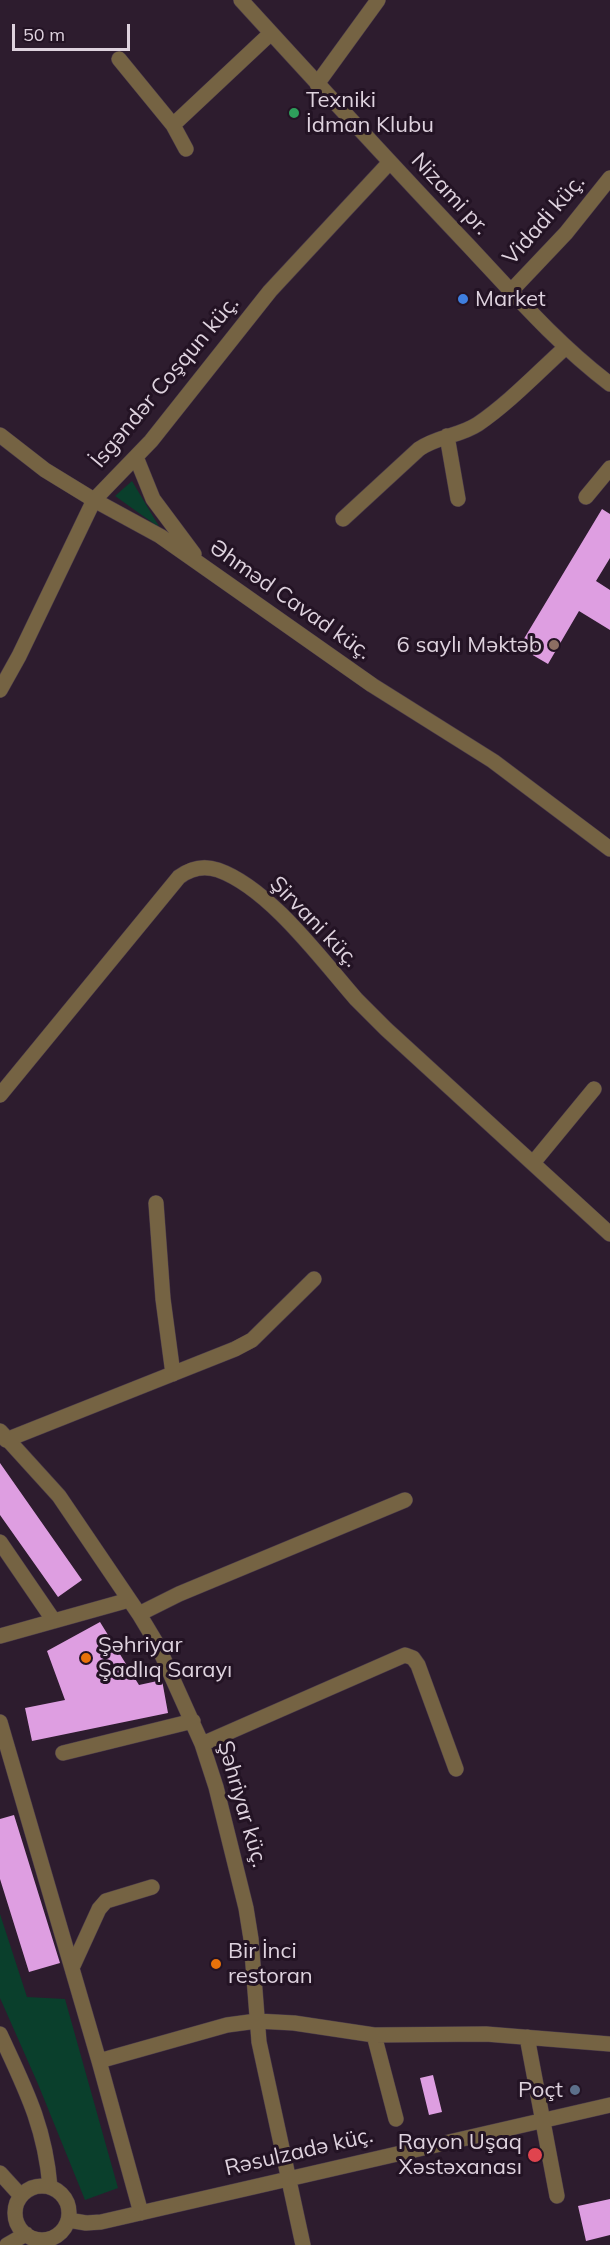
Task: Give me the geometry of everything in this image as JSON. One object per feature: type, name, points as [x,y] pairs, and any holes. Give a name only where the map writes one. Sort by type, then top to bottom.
[{"type":"street","name":"Nizami pr.","points":[[241,0],[511,291],[566,347],[610,384]]},
{"type":"street","points":[[317,84],[378,0]]},
{"type":"street","points":[[173,125],[271,33]]},
{"type":"street","points":[[119,59],[173,125],[186,149]]},
{"type":"street","name":"İsgəndər Coşqun küç.","points":[[0,690],[19,656],[94,500],[136,457],[270,291],[389,162]]},
{"type":"street","name":"Vidadi küç.","points":[[511,291],[566,233],[610,178]]},
{"type":"street","points":[[343,519],[419,449],[432,440],[477,425],[566,347]]},
{"type":"street","name":"Əhməd Cavad küç.","points":[[0,435],[45,470],[160,536],[372,686],[493,761],[610,849]]},
{"type":"street","points":[[447,436],[458,499]]},
{"type":"street","points":[[136,457],[153,499],[201,564]]},
{"type":"street","points":[[586,497],[610,468]]},
{"type":"street","name":"Şirvani küç.","points":[[0,1095],[180,877],[190,869],[202,867],[218,870],[247,886],[274,907],[386,1029],[610,1234]]},
{"type":"street","points":[[533,1163],[594,1089]]},
{"type":"street","points":[[156,1203],[163,1299],[173,1374]]},
{"type":"street","points":[[3,1435],[173,1374],[235,1349],[252,1340],[314,1279]]},
{"type":"street","name":"Şəhriyar küç.","points":[[3,1435],[59,1497],[89,1537],[140,1614],[157,1644],[202,1744],[216,1787],[246,1908],[251,1939],[259,2042],[303,2245]]},
{"type":"street","points":[[140,1614],[179,1594],[405,1500]]},
{"type":"street","points":[[0,1542],[54,1621]]},
{"type":"street","points":[[0,1636],[129,1599]]},
{"type":"street","points":[[202,1744],[405,1655],[413,1658],[418,1665],[456,1769]]},
{"type":"street","points":[[63,1753],[193,1721]]},
{"type":"street","points":[[0,1722],[141,2213]]},
{"type":"street","points":[[72,1968],[99,1909],[106,1901],[152,1887]]},
{"type":"street","points":[[99,2061],[227,2025],[257,2021],[305,2024],[374,2035],[486,2034],[610,2044]]},
{"type":"street","points":[[0,2034],[31,2102],[43,2136],[50,2187]]},
{"type":"street","points":[[374,2035],[396,2119]]},
{"type":"street","points":[[527,2037],[557,2196]]},
{"type":"street","name":"Rəsulzadə küç.","points":[[68,2220],[86,2223],[101,2222],[610,2104]]},
{"type":"street","points":[[0,2173],[21,2196]]},
{"type":"street","points":[[39,2186],[50,2187],[66,2199],[69,2210],[68,2220],[55,2236],[45,2239],[35,2238],[26,2234],[19,2226],[16,2216],[17,2205],[21,2196],[29,2189],[39,2186]]},
{"type":"street","points":[[8,2245],[26,2234]]},
{"type":"green space","points":[[132,481],[160,528],[115,496]]},
{"type":"green space","points":[[0,1914],[27,1997],[65,1999],[118,2188],[85,2200],[0,1998]]},
{"type":"building","points":[[602,509],[610,514],[610,558],[596,581],[610,590],[610,630],[579,611],[548,664],[519,647]]},
{"type":"building","points":[[0,1463],[82,1580],[58,1597],[0,1515]]},
{"type":"building","points":[[100,1622],[139,1685],[162,1680],[168,1713],[32,1741],[25,1708],[65,1700],[47,1651]]},
{"type":"building","points":[[14,1815],[60,1963],[29,1972],[0,1879],[0,1819]]},
{"type":"building","points":[[433,2075],[442,2112],[429,2115],[420,2078]]},
{"type":"building","points":[[610,2199],[610,2235],[586,2241],[578,2206]]},
{"type":"place","name":"Texniki İdman Klubu","points":[[294,113]]},
{"type":"place","name":"Market","points":[[463,299]]},
{"type":"place","name":"6 saylı Məktəb","points":[[554,645]]},
{"type":"place","name":"Şəhriyar Şadlıq Sarayı","points":[[86,1658]]},
{"type":"place","name":"Bir İnci restoran","points":[[216,1964]]},
{"type":"place","name":"Poçt","points":[[575,2090]]},
{"type":"place","name":"Rayon Uşaq Xəstəxanası","points":[[535,2155]]}]
